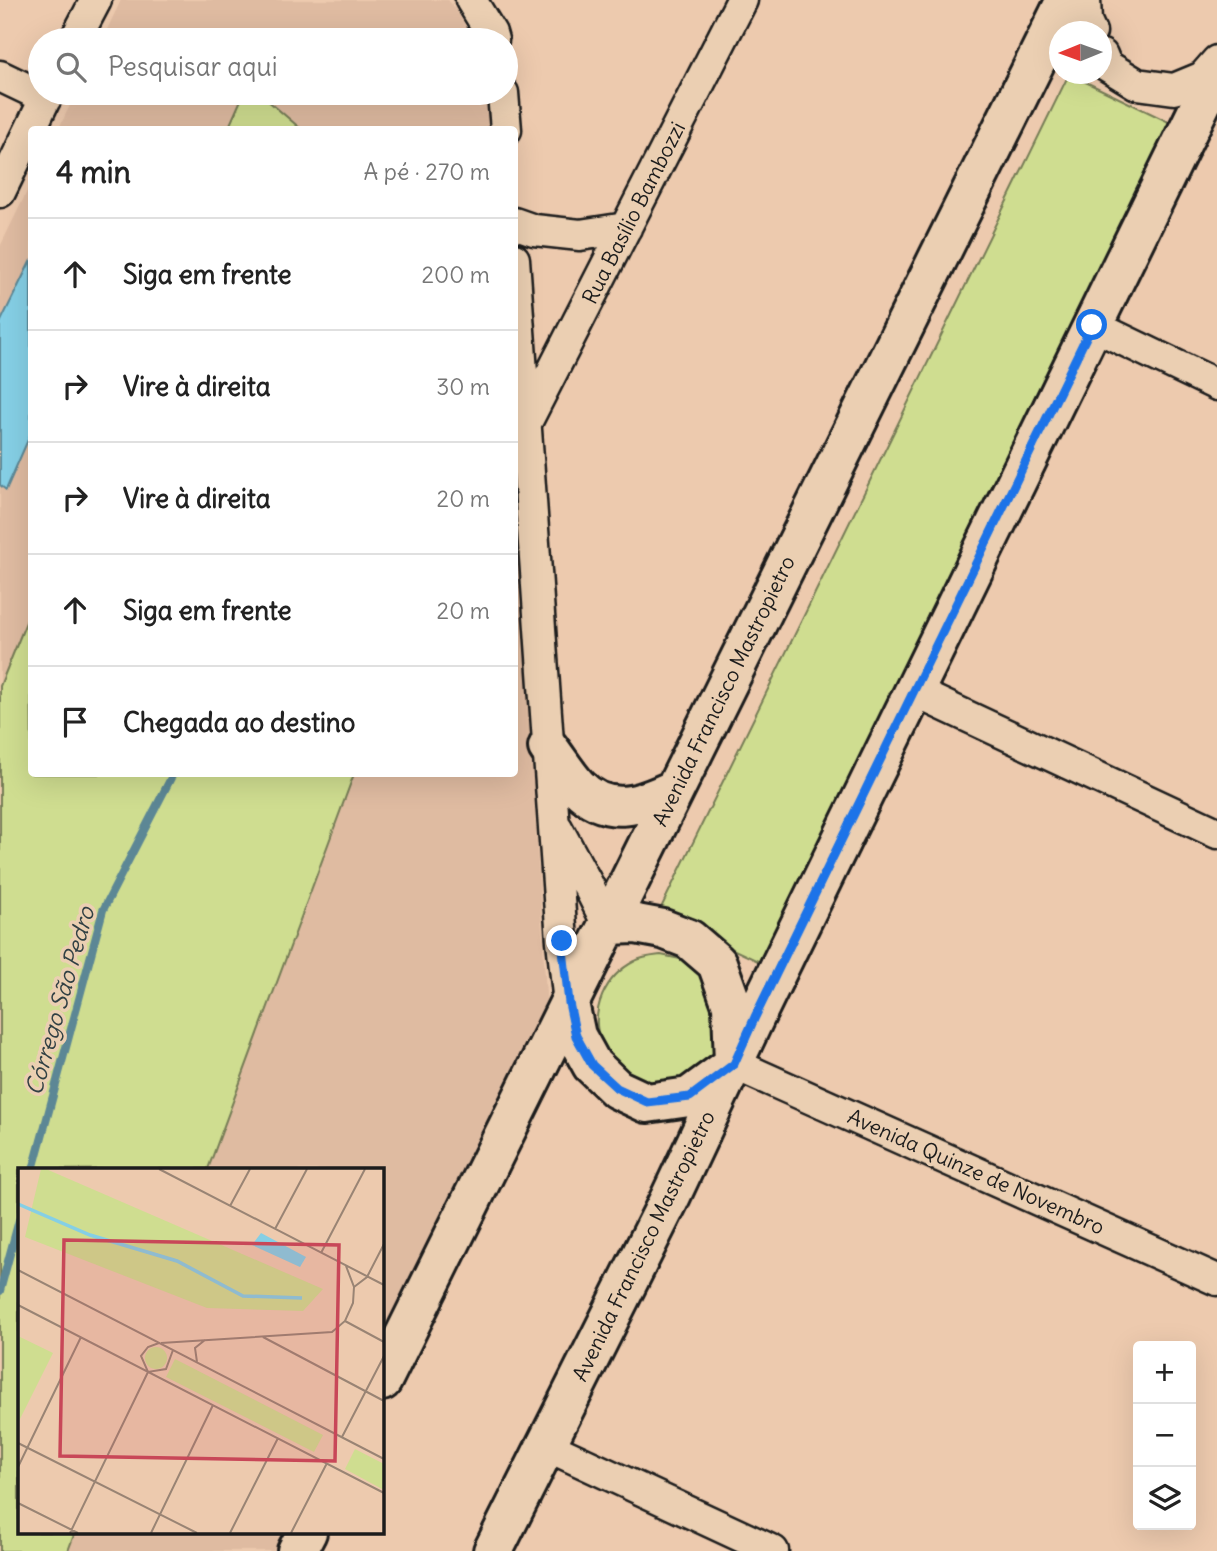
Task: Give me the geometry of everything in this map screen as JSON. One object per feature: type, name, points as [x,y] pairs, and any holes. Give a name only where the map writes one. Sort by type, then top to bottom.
[{"type":"main road","name":"Avenida Francisco Mastropietro","points":[[383,1379],[1066,0]]},
{"type":"main road","name":"Avenida Francisco Mastropietro","points":[[493,1551],[669,1200],[913,691],[1217,71]]},
{"type":"main road","points":[[548,747],[579,787],[596,801],[621,807],[650,801],[675,789]]},
{"type":"main road","points":[[569,1003],[576,1036],[592,1065],[617,1088],[647,1102],[690,1097],[734,1064],[732,1005],[717,963],[688,939],[663,929],[636,924],[608,925]]},
{"type":"main road","points":[[297,1551],[306,1534]]},
{"type":"street","points":[[81,28],[96,0]]},
{"type":"street","points":[[471,0],[488,28]]},
{"type":"street","name":"Rua Basílio Bambozzi","points":[[525,425],[742,0]]},
{"type":"street","points":[[1085,0],[1086,21]]},
{"type":"street","points":[[1112,69],[1137,84],[1174,89],[1203,77],[1217,61]]},
{"type":"street","points":[[0,76],[28,88]]},
{"type":"street","points":[[32,126],[43,105]]},
{"type":"street","points":[[504,105],[506,126]]},
{"type":"street","points":[[0,192],[28,135]]},
{"type":"street","points":[[518,224],[534,230],[580,235],[626,228]]},
{"type":"street","points":[[518,319],[553,822],[569,1003]]},
{"type":"street","points":[[1092,325],[1217,385]]},
{"type":"street","points":[[913,691],[1217,833]]},
{"type":"street","points":[[553,822],[608,925]]},
{"type":"street","name":"Avenida Quinze de Novembro","points":[[734,1064],[1217,1280]]},
{"type":"street","points":[[545,1445],[774,1551]]},
{"type":"shaded area","points":[[121,0],[448,0],[467,28],[108,28]]},
{"type":"shaded area","points":[[70,105],[491,105],[493,126],[60,126]]},
{"type":"shaded area","points":[[28,189],[28,777],[518,777],[518,530],[547,1011],[383,1337],[383,1168],[18,1168],[18,1534],[283,1534],[275,1551],[0,1551],[0,247]]},
{"type":"green space","points":[[1064,84],[1090,84],[1171,123],[762,963],[658,914]]},
{"type":"green space","points":[[239,105],[273,105],[298,126],[229,126]]},
{"type":"green space","points":[[28,617],[28,777],[353,777],[208,1168],[18,1168],[18,1534],[74,1534],[68,1551],[0,1551],[0,686]]},
{"type":"green space","points":[[661,955],[685,960],[706,974],[720,1044],[706,1064],[695,1073],[666,1084],[642,1080],[617,1065],[601,1043],[597,1019],[602,996],[615,976],[638,960]]},
{"type":"water","points":[[28,266],[28,440],[6,490],[0,485],[0,323]]},
{"type":"waterway","name":"Córrego São Pedro","points":[[34,1168],[103,910],[171,777]]},
{"type":"waterway","name":"Córrego São Pedro","points":[[0,1291],[18,1224]]},
{"type":"route","points":[[562,941],[569,1003],[576,1036],[592,1065],[617,1088],[647,1102],[690,1097],[734,1064],[1092,325]]}]
